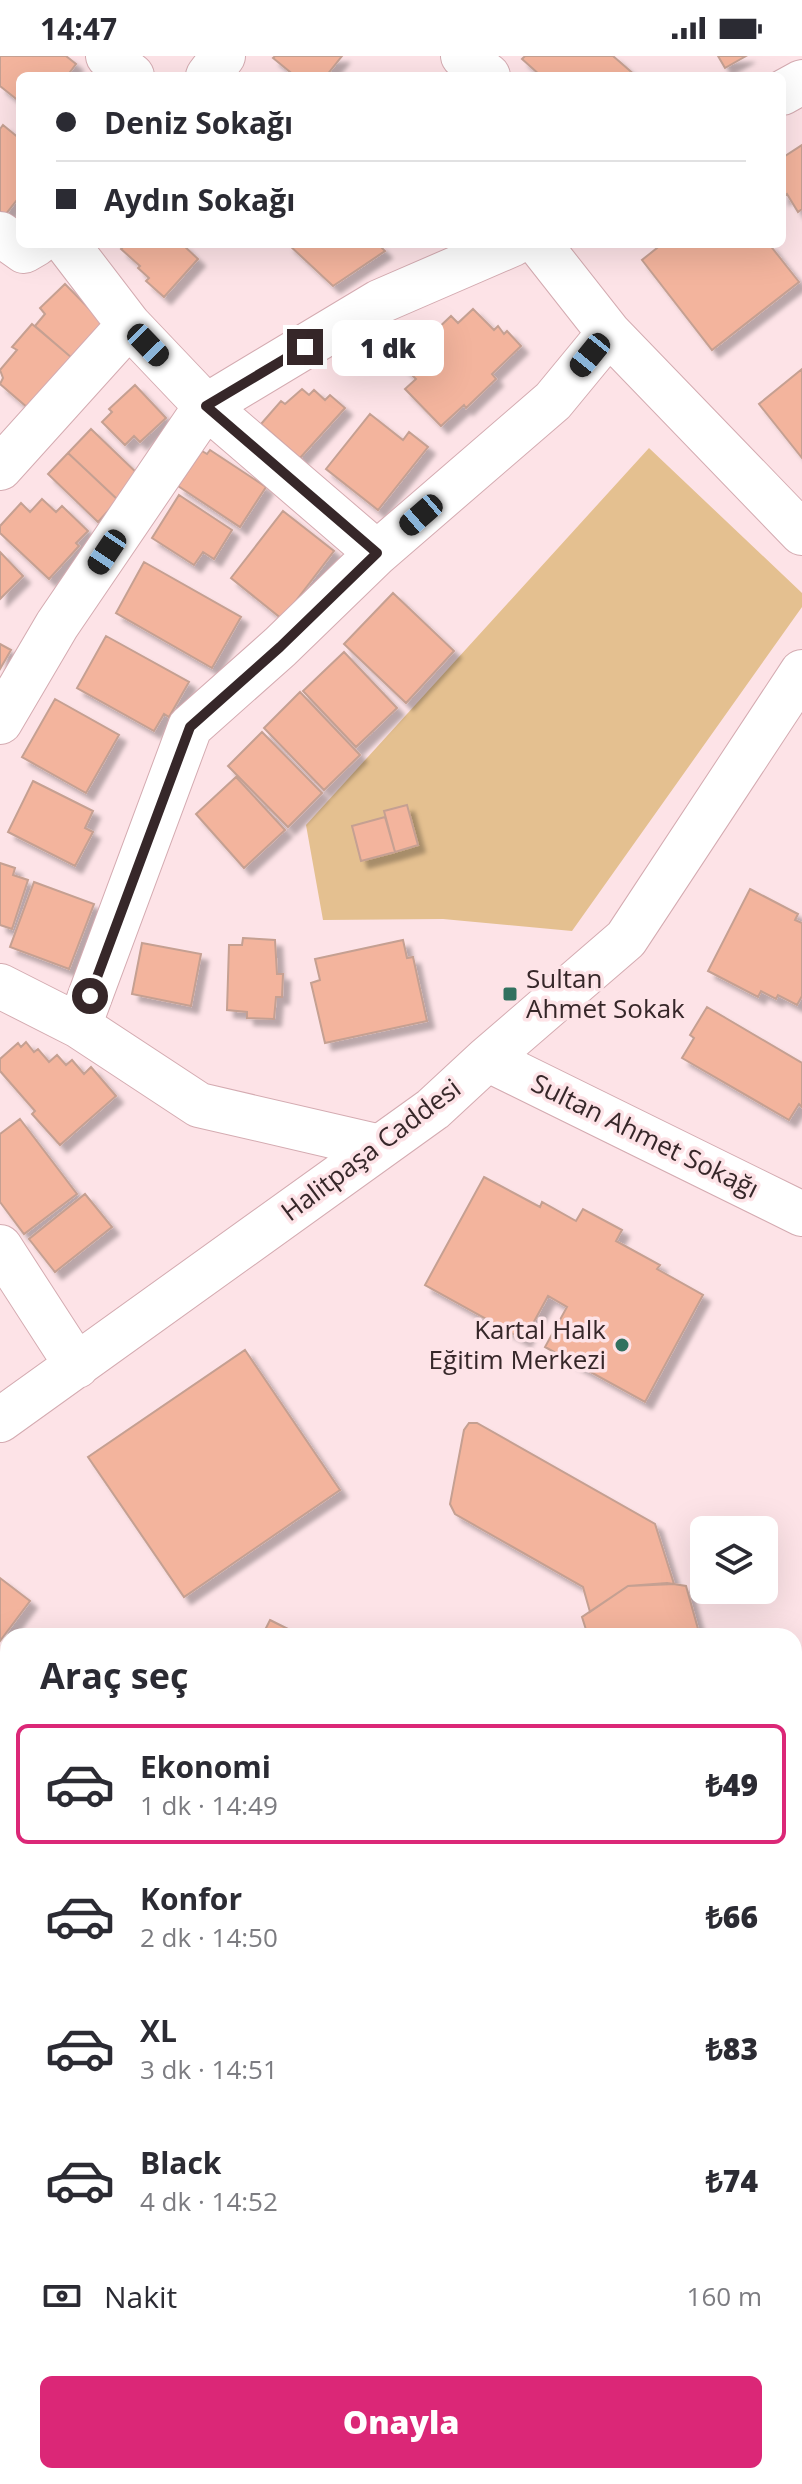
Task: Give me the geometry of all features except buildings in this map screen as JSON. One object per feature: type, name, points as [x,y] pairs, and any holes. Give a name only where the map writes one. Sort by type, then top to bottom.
[{"type":"street","points":[[108,56],[127,72]]},
{"type":"street","points":[[70,248],[129,325],[206,406],[377,553]]},
{"type":"street","points":[[0,722],[57,625],[206,406],[379,302],[504,248]]},
{"type":"street","points":[[542,248],[609,333],[802,533]]},
{"type":"street","points":[[0,468],[129,325]]},
{"type":"street","points":[[79,1026],[190,727],[280,647],[377,553],[553,401],[609,333]]},
{"type":"street","name":"Halitpaşa Caddesi","points":[[0,1420],[433,1109],[626,939],[802,672]]},
{"type":"street","points":[[0,986],[79,1026],[199,1105],[380,1147]]},
{"type":"street","name":"Sultan Ahmet Sokağı","points":[[487,1059],[802,1214]]},
{"type":"street","points":[[0,1247],[77,1366]]},
{"type":"shaded area","points":[[649,448],[802,593],[802,607],[572,931],[443,919],[323,920],[306,825]]},
{"type":"place","name":"Sultan Ahmet Sokak","points":[[510,994]]},
{"type":"place","name":"Kartal Halk Eğitim Merkezi","points":[[622,1345]]},
{"type":"route","points":[[90,996],[190,727],[280,647],[377,553],[206,406],[305,347]]}]
